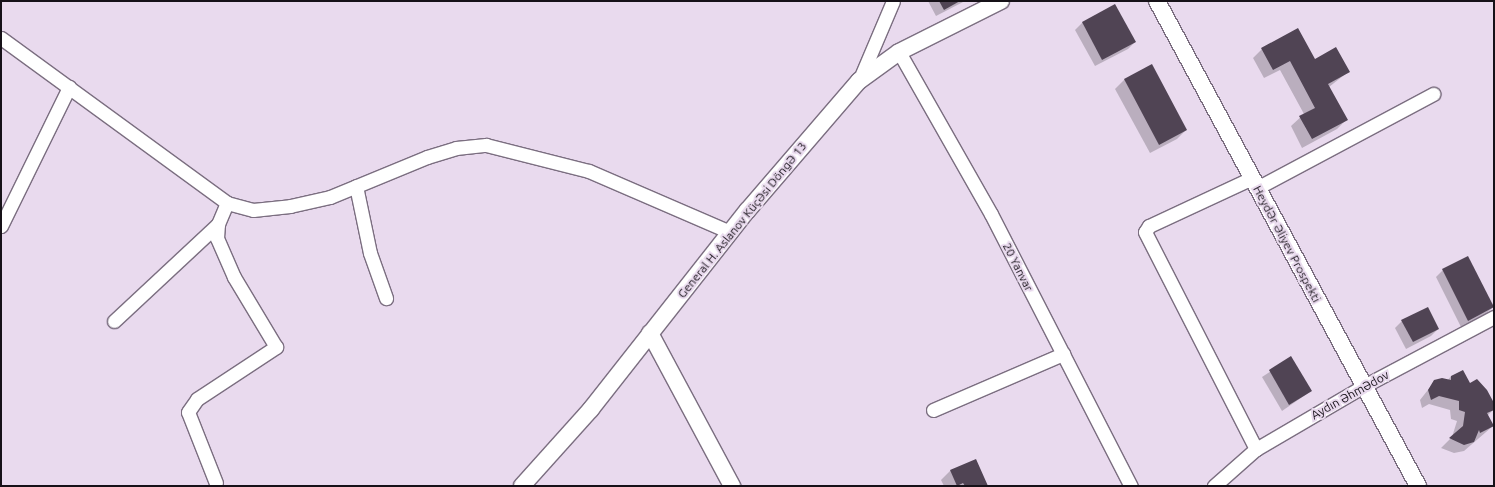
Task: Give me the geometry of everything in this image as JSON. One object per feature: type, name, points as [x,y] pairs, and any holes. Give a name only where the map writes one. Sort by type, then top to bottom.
[{"type":"main road","name":"General H. Aslanov Küçəsi Döngə 13","points":[[522,486],[591,409],[730,232],[859,81],[899,52],[1001,1]]},
{"type":"main road","name":"Heydər Əliyev Prospekti","points":[[1157,1],[1418,486]]},
{"type":"main road","points":[[650,333],[732,486]]},
{"type":"street","points":[[859,81],[893,1]]},
{"type":"street","points":[[1,38],[227,203],[253,210],[290,206],[330,197],[427,156],[456,148],[486,145],[589,171],[730,232]]},
{"type":"street","name":"20 Yanvar","points":[[899,52],[991,214],[1131,486]]},
{"type":"street","points":[[1,226],[68,87]]},
{"type":"street","points":[[1256,449],[1145,232],[1149,226],[1255,183],[1433,94]]},
{"type":"street","points":[[356,186],[370,253],[386,298]]},
{"type":"street","points":[[216,483],[188,412],[197,399],[276,347],[234,277],[218,238],[218,224],[227,203]]},
{"type":"street","points":[[114,321],[218,224]]},
{"type":"street","name":"Aydın Əhmədov","points":[[1214,486],[1256,449],[1364,386],[1494,317]]},
{"type":"street","points":[[932,410],[1063,354]]},
{"type":"building","points":[[939,1],[960,1],[944,10]]},
{"type":"building","points":[[1115,4],[1136,42],[1102,60],[1082,22]]},
{"type":"building","points":[[1298,28],[1315,59],[1336,47],[1350,72],[1328,84],[1348,120],[1312,139],[1299,116],[1315,108],[1290,61],[1273,70],[1261,48]]},
{"type":"building","points":[[1152,64],[1187,130],[1159,145],[1124,79]]},
{"type":"building","points":[[1468,256],[1494,307],[1468,321],[1442,269]]},
{"type":"building","points":[[1428,307],[1439,329],[1413,342],[1401,320]]},
{"type":"building","points":[[1291,356],[1312,391],[1289,405],[1269,370]]},
{"type":"building","points":[[1463,370],[1470,383],[1477,379],[1487,390],[1494,403],[1494,410],[1487,413],[1494,426],[1480,433],[1479,430],[1474,442],[1464,445],[1449,438],[1463,426],[1465,412],[1459,410],[1459,401],[1439,396],[1431,400],[1428,390],[1434,380],[1442,378],[1451,380],[1451,376]]},
{"type":"building","points":[[976,459],[988,486],[965,486],[963,483],[957,486],[950,470]]}]
